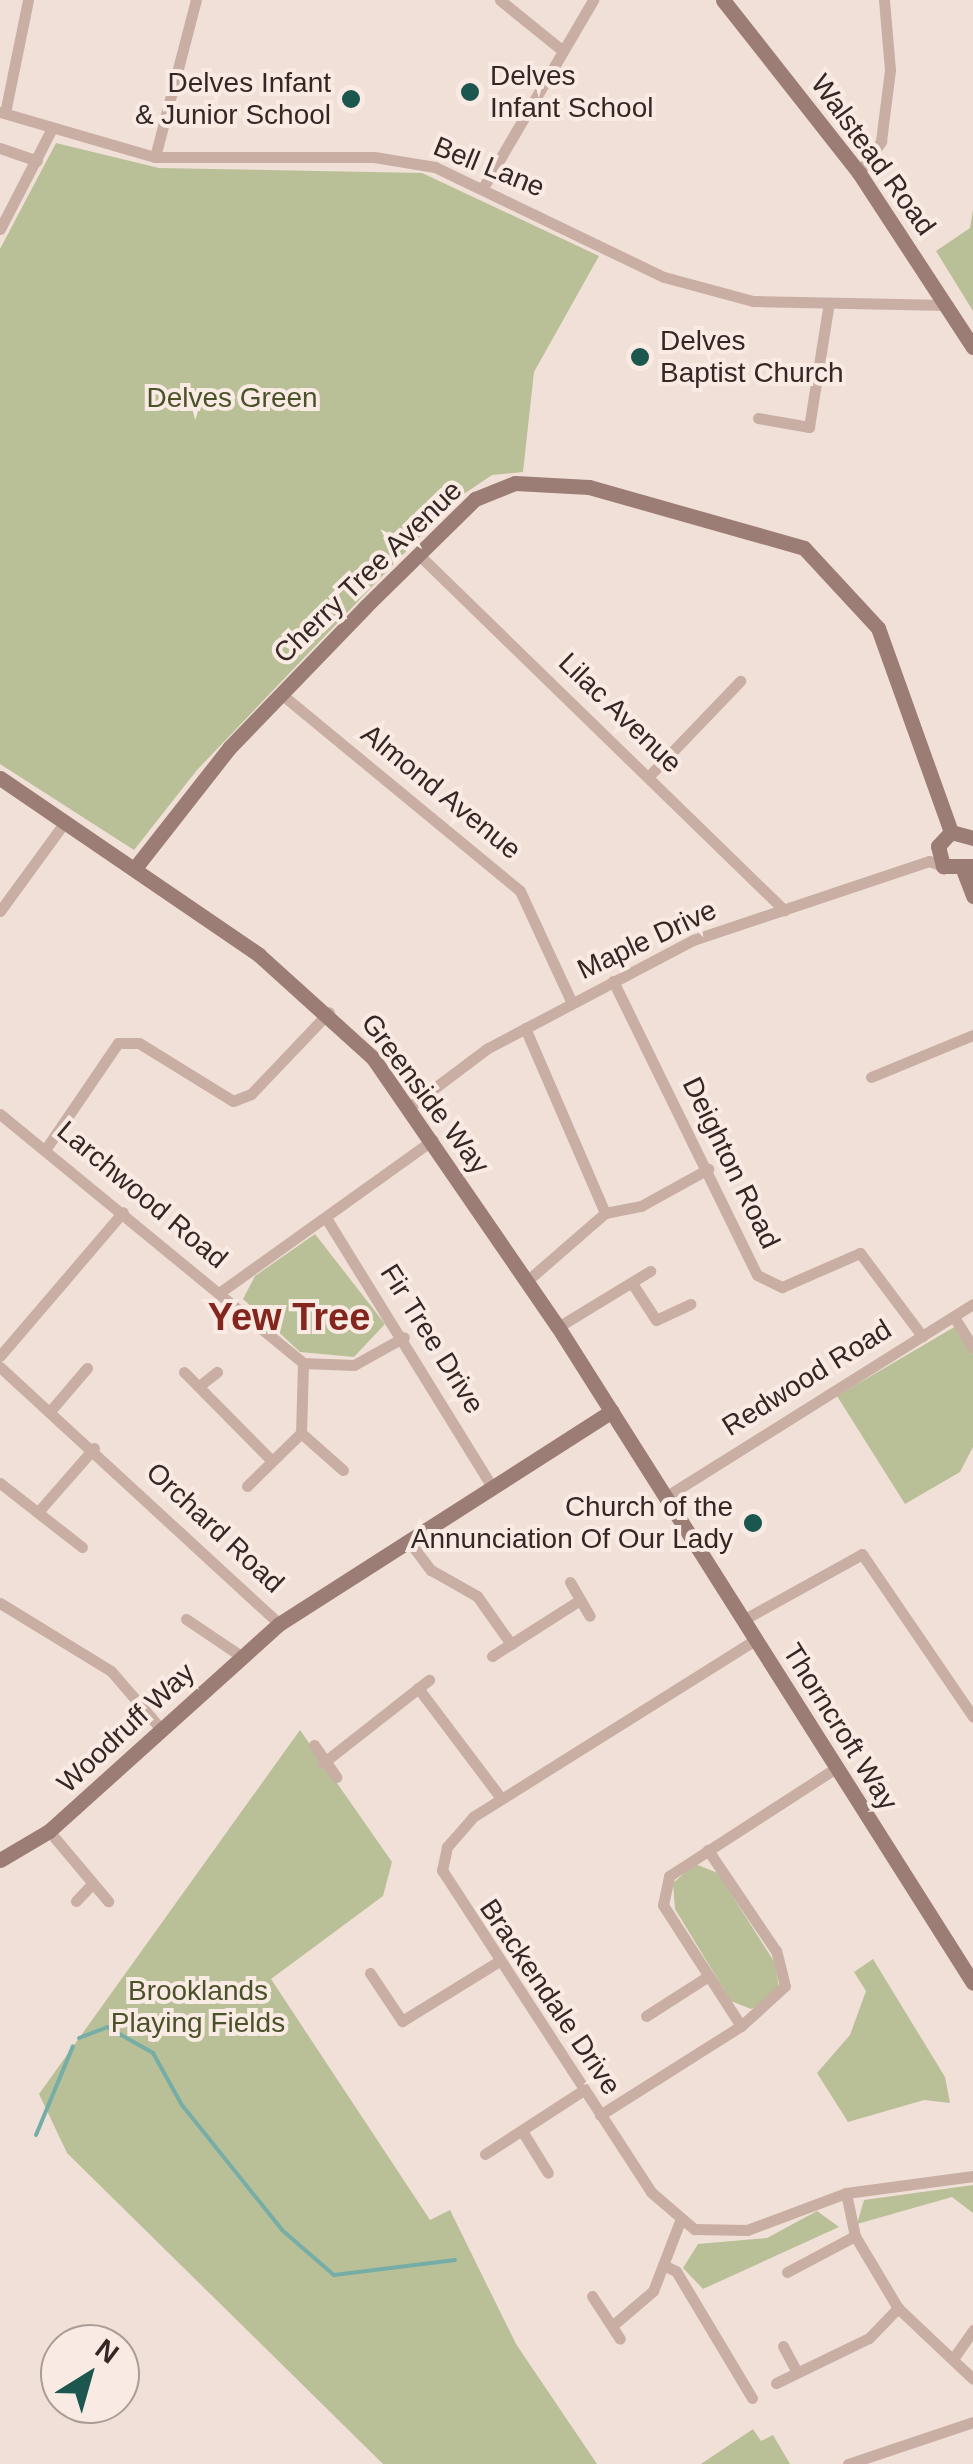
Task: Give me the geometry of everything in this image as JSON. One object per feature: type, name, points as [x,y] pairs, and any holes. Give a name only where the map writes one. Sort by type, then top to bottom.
[{"type":"street","points":[[2,112],[28,0]]},
{"type":"street","points":[[155,157],[196,0]]},
{"type":"street","points":[[500,0],[563,50]]},
{"type":"street","points":[[484,186],[593,0]]},
{"type":"street","name":"Walstead Road","points":[[723,0],[860,173],[973,347]]},
{"type":"street","points":[[860,173],[881,141],[890,70],[884,0]]},
{"type":"street","name":"Bell Lane","points":[[2,112],[51,130],[155,157],[374,157],[484,186],[664,277],[828,308],[948,305]]},
{"type":"street","points":[[0,229],[51,130]]},
{"type":"street","points":[[0,148],[37,161]]},
{"type":"street","points":[[758,418],[809,427],[828,308]]},
{"type":"street","name":"Cherry Tree Avenue","points":[[135,868],[280,692],[475,498],[515,483],[589,487],[804,548],[878,628],[951,832]]},
{"type":"street","name":"Lilac Avenue","points":[[418,554],[784,910]]},
{"type":"street","points":[[648,776],[740,681]]},
{"type":"street","name":"Almond Avenue","points":[[280,692],[520,891],[572,1002]]},
{"type":"street","name":"Greenside Way","points":[[0,778],[135,868],[329,1012],[433,1140],[667,1496]]},
{"type":"street","points":[[0,911],[65,822]]},
{"type":"street","points":[[973,838],[951,832],[938,846],[936,864],[968,869],[973,896]]},
{"type":"street","name":"Maple Drive","points":[[408,1108],[525,1028],[693,940],[936,864]]},
{"type":"street","name":"Deighton Road","points":[[613,981],[769,1286],[860,1252],[922,1336]]},
{"type":"street","points":[[47,1147],[118,1043],[139,1043],[234,1100],[251,1094],[329,1012]]},
{"type":"street","points":[[525,1028],[606,1213]]},
{"type":"street","points":[[870,1077],[973,1035]]},
{"type":"street","name":"Larchwood Road","points":[[0,1114],[47,1147],[304,1362]]},
{"type":"street","points":[[219,1293],[433,1140]]},
{"type":"street","points":[[528,1280],[606,1213],[641,1206],[708,1169]]},
{"type":"street","points":[[0,1356],[123,1212]]},
{"type":"street","name":"Fir Tree Drive","points":[[326,1218],[404,1337],[492,1487]]},
{"type":"street","points":[[558,1326],[650,1271]]},
{"type":"street","points":[[632,1283],[644,1305],[663,1320],[690,1304]]},
{"type":"street","name":"Redwood Road","points":[[667,1496],[973,1304]]},
{"type":"street","points":[[954,1317],[973,1347]]},
{"type":"street","points":[[247,1486],[301,1433],[304,1362],[354,1365],[404,1337]]},
{"type":"street","name":"Orchard Road","points":[[0,1367],[52,1409],[279,1624],[612,1411]]},
{"type":"street","points":[[52,1409],[87,1368]]},
{"type":"street","points":[[184,1372],[272,1461]]},
{"type":"street","points":[[199,1386],[218,1372]]},
{"type":"street","points":[[301,1433],[343,1470]]},
{"type":"street","points":[[38,1512],[94,1448]]},
{"type":"street","points":[[0,1483],[82,1546]]},
{"type":"street","name":"Thorncroft Way","points":[[667,1496],[836,1768],[967,1961],[973,1983]]},
{"type":"street","points":[[408,1540],[431,1570],[476,1596],[511,1644]]},
{"type":"street","points":[[743,1620],[862,1554],[973,1717]]},
{"type":"street","points":[[570,1582],[590,1616]]},
{"type":"street","points":[[492,1656],[580,1600]]},
{"type":"street","points":[[0,1603],[111,1671],[162,1730]]},
{"type":"street","points":[[186,1618],[242,1656]]},
{"type":"street","name":"Woodruff Way","points":[[0,1860],[49,1832],[279,1624]]},
{"type":"street","name":"Brackendale Drive","points":[[680,2221],[582,2091],[496,1963],[442,1870],[458,1829],[501,1798],[756,1640]]},
{"type":"street","points":[[323,1762],[430,1680]]},
{"type":"street","points":[[418,1688],[501,1798]]},
{"type":"street","points":[[314,1745],[336,1777]]},
{"type":"street","points":[[741,2026],[663,1905],[669,1876],[836,1768]]},
{"type":"street","points":[[49,1832],[108,1901]]},
{"type":"street","points":[[600,2115],[741,2026],[779,1997],[786,1972],[708,1850]]},
{"type":"street","points":[[76,1901],[91,1885]]},
{"type":"street","points":[[370,1972],[402,2022],[496,1963]]},
{"type":"street","points":[[646,2016],[666,2007],[707,1977]]},
{"type":"street","points":[[654,1994],[666,2007]]},
{"type":"street","points":[[484,2154],[582,2091]]},
{"type":"street","points":[[522,2131],[548,2173]]},
{"type":"street","points":[[612,2326],[638,2310],[663,2265],[680,2221],[747,2230],[846,2193],[973,2176]]},
{"type":"street","points":[[846,2193],[855,2236],[898,2308],[955,2356],[973,2379]]},
{"type":"street","points":[[787,2272],[855,2236]]},
{"type":"street","points":[[806,2261],[814,2275]]},
{"type":"street","points":[[663,2265],[676,2271],[752,2398]]},
{"type":"street","points":[[592,2296],[620,2339]]},
{"type":"street","points":[[776,2383],[795,2369],[869,2338],[898,2308]]},
{"type":"street","points":[[955,2356],[973,2330]]},
{"type":"street","points":[[784,2346],[795,2369]]},
{"type":"street","points":[[848,2464],[973,2422]]},
{"type":"green space","name":"Delves Green","points":[[56,143],[159,168],[422,173],[599,256],[534,372],[523,472],[492,475],[455,500],[197,770],[134,850],[0,764],[0,249]]},
{"type":"green space","points":[[973,209],[973,311],[936,251],[970,228]]},
{"type":"green space","points":[[315,1234],[385,1324],[354,1357],[300,1352],[243,1299],[255,1276]]},
{"type":"green space","points":[[956,1326],[973,1354],[973,1447],[960,1472],[905,1504],[837,1396]]},
{"type":"green space","name":"Brooklands Playing Fields","points":[[300,1730],[392,1862],[383,1896],[271,1979],[430,2220],[450,2210],[516,2344],[597,2464],[383,2464],[67,2153],[39,2094]]},
{"type":"green space","points":[[695,1864],[718,1873],[775,1963],[779,1988],[767,2001],[751,2009],[731,2001],[675,1909],[673,1883]]},
{"type":"green space","points":[[873,1959],[945,2077],[950,2103],[924,2100],[848,2122],[817,2073],[850,2035],[866,1991],[854,1972]]},
{"type":"green space","points":[[973,2185],[973,2213],[952,2197],[857,2224],[864,2200]]},
{"type":"green space","points":[[817,2211],[839,2227],[703,2289],[683,2268],[698,2244],[767,2238]]},
{"type":"green space","points":[[753,2429],[761,2441],[773,2435],[790,2464],[701,2464]]},
{"type":"waterway","points":[[79,2038],[107,2027],[153,2053],[182,2105],[282,2230],[334,2275],[455,2260]]},
{"type":"waterway","points":[[36,2135],[73,2046]]},
{"type":"place","name":"Delves Infant School","points":[[470,92]]},
{"type":"place","name":"Delves Infant & Junior School","points":[[351,99]]},
{"type":"place","name":"Delves Baptist Church","points":[[640,357]]},
{"type":"place","name":"Church of the Annunciation Of Our Lady","points":[[753,1523]]},
{"type":"district","name":"Yew Tree","points":[[289,1318]]}]
